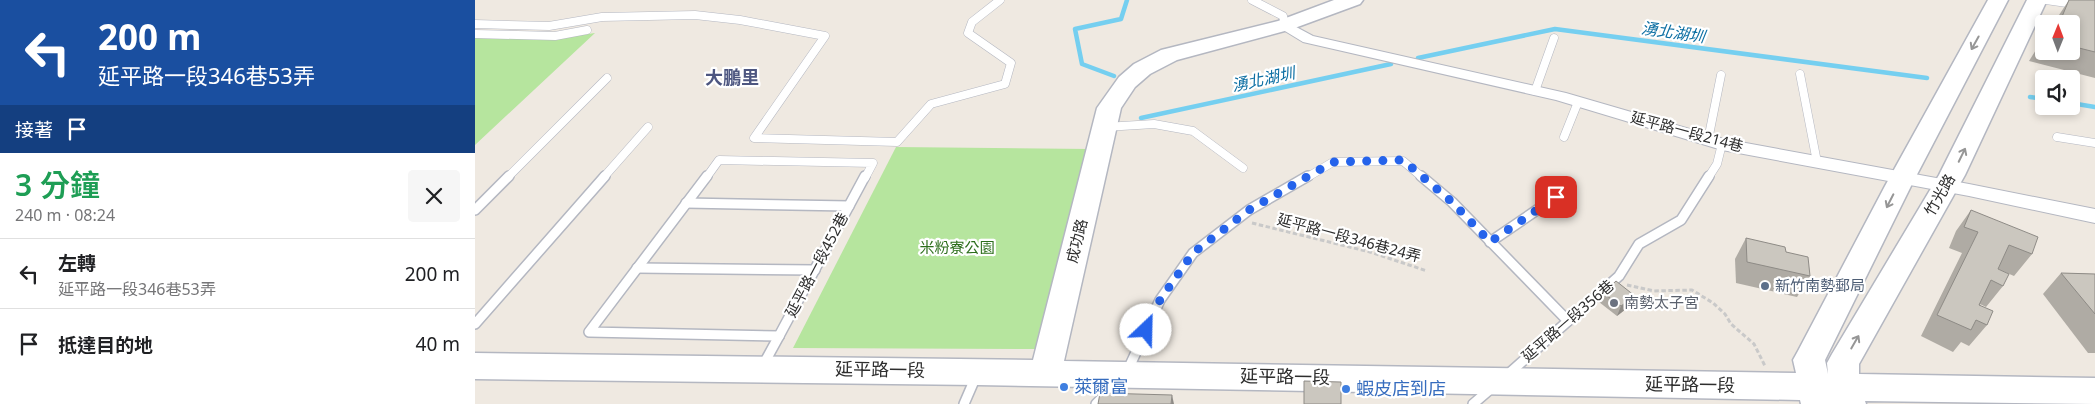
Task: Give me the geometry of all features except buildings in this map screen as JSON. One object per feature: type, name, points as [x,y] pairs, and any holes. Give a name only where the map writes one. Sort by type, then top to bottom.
[{"type":"street","points":[[1815,396],[1809,360],[1898,186],[1905,177],[1917,150],[1998,0]]},
{"type":"street","name":"竹光路","points":[[1847,396],[1843,363],[1952,175],[2037,0]]},
{"type":"street","points":[[1107,118],[1194,49],[1285,25],[1346,2]]},
{"type":"street","name":"延平路一段214巷","points":[[1285,25],[1307,39],[1579,102],[1715,142],[1905,177],[2095,216]]},
{"type":"street","name":"成功路","points":[[1045,373],[1107,118]]},
{"type":"street","name":"延平路一段","points":[[475,366],[761,368],[1773,386],[1815,396],[2043,397],[2095,392]]},
{"type":"lane","points":[[475,24],[549,26],[601,18],[695,15],[740,20],[825,36],[754,138],[897,142],[931,104],[1005,84],[1011,63],[968,34],[972,22],[1000,0]]},
{"type":"lane","points":[[1252,0],[1283,16],[1285,25]]},
{"type":"lane","points":[[2046,0],[2095,7]]},
{"type":"lane","points":[[475,34],[555,36],[587,30]]},
{"type":"lane","points":[[1535,91],[1554,38]]},
{"type":"lane","points":[[1799,74],[1817,162]]},
{"type":"lane","name":"延平路一段356巷","points":[[1500,381],[1615,279],[1639,244],[1681,220],[1717,164],[1715,142],[1721,75]]},
{"type":"lane","points":[[475,210],[607,78]]},
{"type":"lane","points":[[1564,137],[1579,102]]},
{"type":"lane","points":[[1107,118],[1193,131],[1243,168]]},
{"type":"lane","points":[[475,324],[648,127]]},
{"type":"lane","points":[[2057,137],[2095,143]]},
{"type":"lane","name":"延平路一段452巷","points":[[686,203],[719,160],[873,163],[761,368]]},
{"type":"lane","points":[[1095,404],[1126,374],[1160,300],[1193,253],[1249,210],[1333,162],[1403,160],[1452,202],[1567,321]]},
{"type":"lane","points":[[1490,242],[1556,197]]},
{"type":"lane","points":[[779,336],[589,332],[686,203],[849,206]]},
{"type":"lane","points":[[637,268],[815,270]]},
{"type":"lane","points":[[964,404],[979,372]]},
{"type":"lane","points":[[1473,404],[1500,381]]},
{"type":"path","name":"延平路一段346巷24弄","points":[[1237,220],[1370,252],[1427,271]]},
{"type":"path","points":[[1615,279],[1630,286],[1654,291],[1691,290],[1713,303],[1725,314],[1731,324],[1754,344],[1764,362],[1773,386]]},
{"type":"green space","points":[[595,33],[475,145],[475,37],[548,40]]},
{"type":"green space","name":"米粉寮公園","points":[[896,147],[1090,149],[1037,349],[793,348]]},
{"type":"waterway","points":[[1114,76],[1082,64],[1075,29],[1121,19],[1127,0]]},
{"type":"waterway","name":"湧北湖圳","points":[[1418,58],[1555,29],[1927,78]]},
{"type":"waterway","name":"湧北湖圳","points":[[1141,118],[1391,64]]},
{"type":"waterway","name":"湧北湖圳","points":[[2030,97],[2035,98]]},
{"type":"waterway","name":"湧北湖圳","points":[[2080,104],[2095,107]]},
{"type":"place","name":"新竹南勢郵局","points":[[1765,286]]},
{"type":"place","name":"南勢太子宮","points":[[1614,303]]},
{"type":"place","name":"萊爾富","points":[[1064,387]]},
{"type":"place","name":"蝦皮店到店","points":[[1346,389]]},
{"type":"district","name":"大鵬里","points":[[732,78]]},
{"type":"route","points":[[1146,330],[1160,300],[1193,253],[1249,210],[1333,162],[1403,160],[1452,202],[1490,242],[1556,197]]}]
